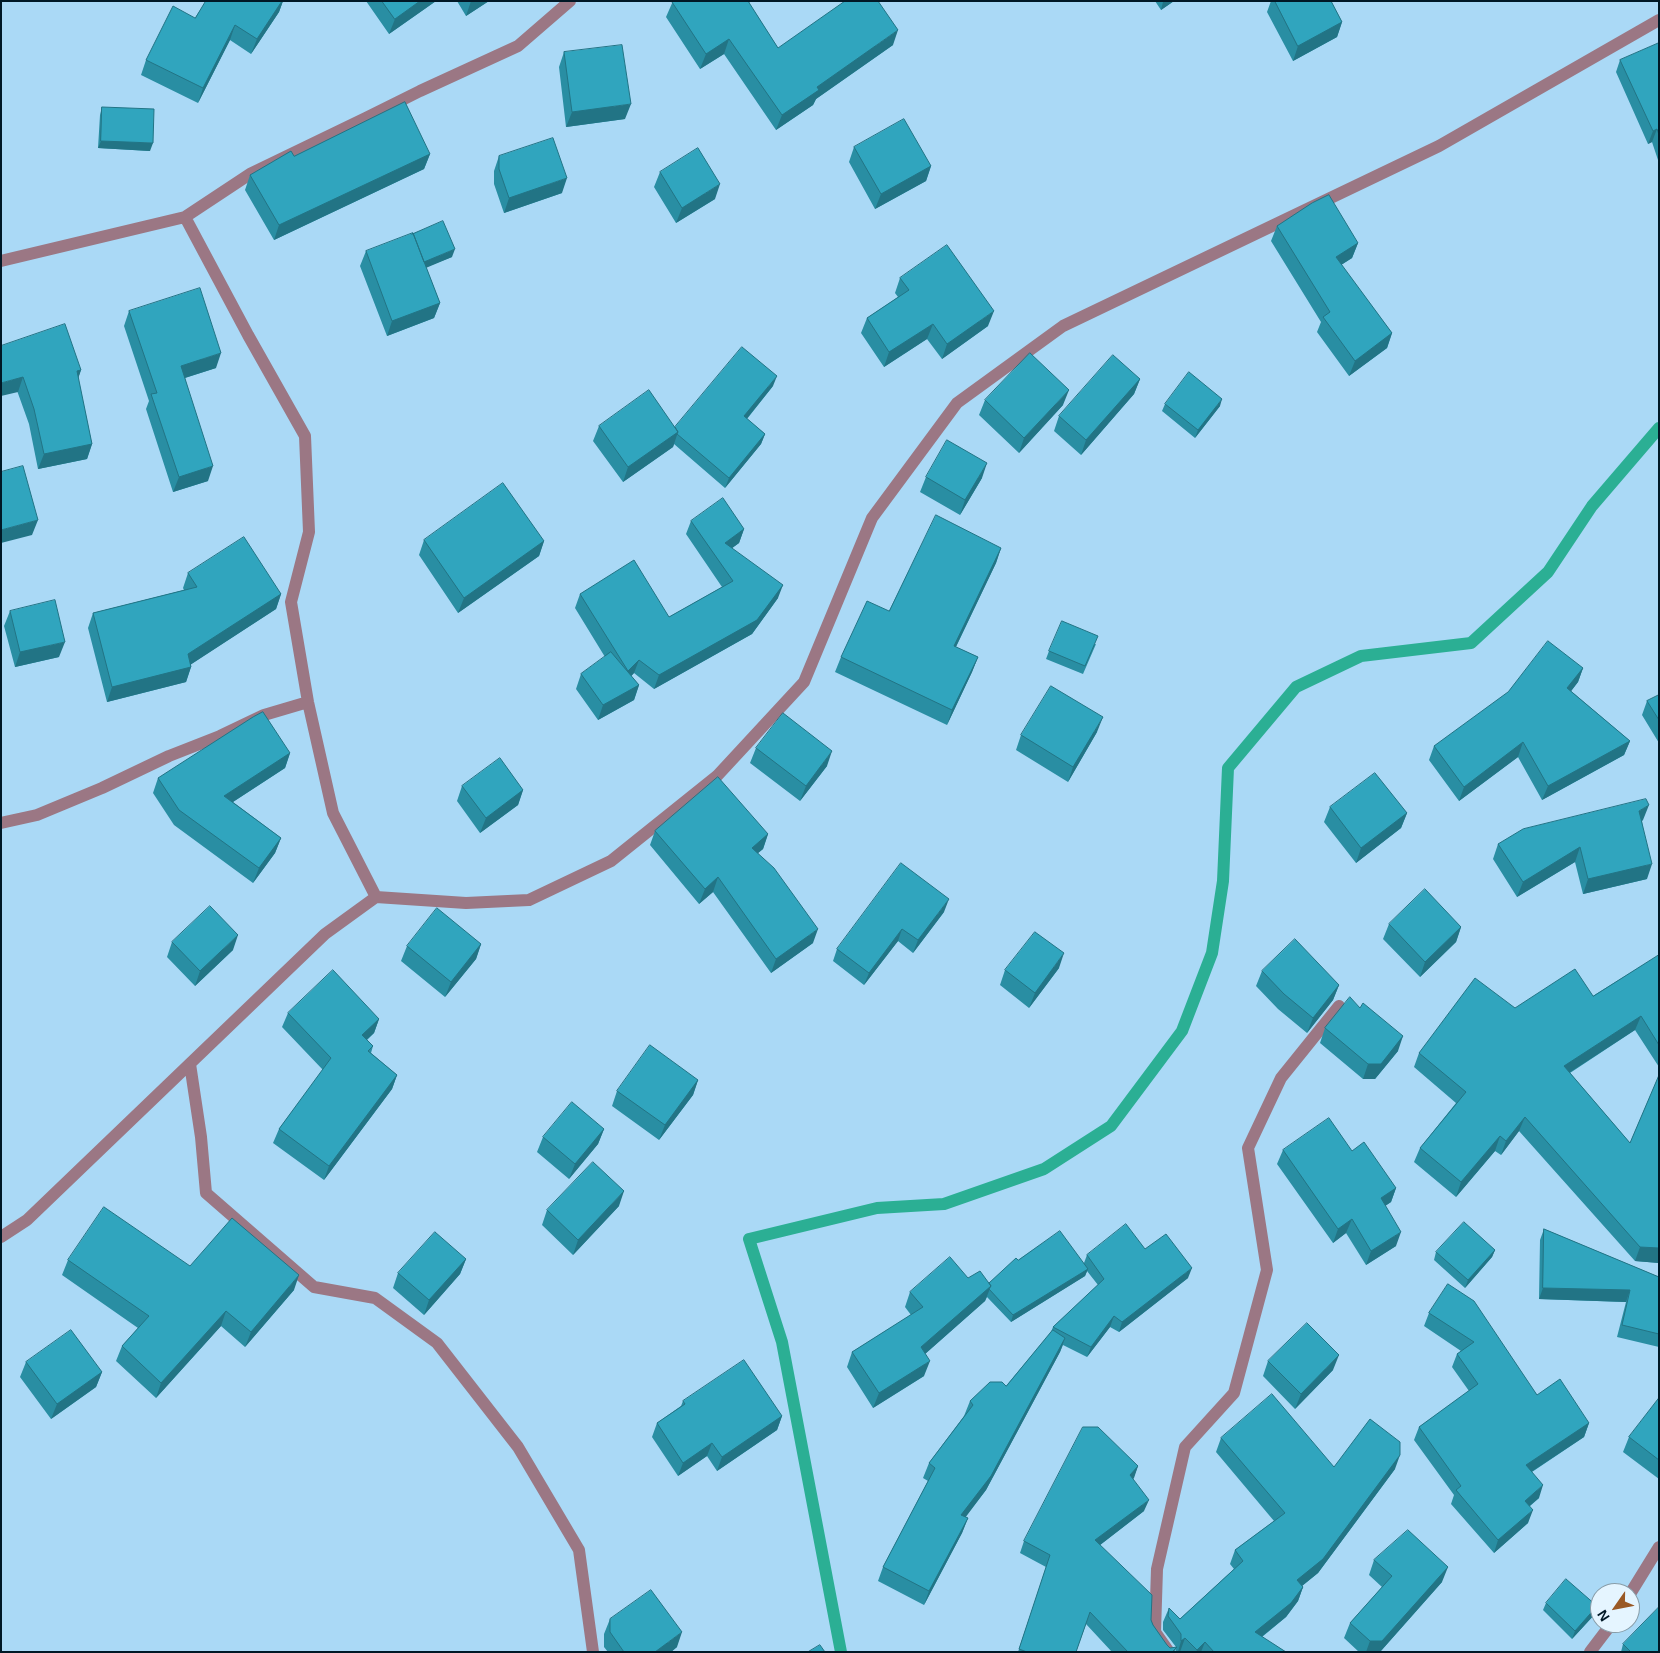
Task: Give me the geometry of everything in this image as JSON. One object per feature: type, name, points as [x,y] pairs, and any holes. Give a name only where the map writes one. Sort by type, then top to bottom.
[{"type":"street","points":[[1,261],[185,217],[250,174],[420,90],[518,46],[570,1]]},
{"type":"street","points":[[1,1237],[27,1220],[325,934],[376,897],[466,903],[529,900],[611,861],[717,776],[804,682],[872,518],[957,403],[1063,326],[1439,146],[1659,20]]},
{"type":"street","points":[[185,217],[305,436],[309,532],[290,602],[308,702],[333,813],[376,897]]},
{"type":"street","points":[[1,823],[37,816],[102,788],[168,756],[220,736],[264,715],[308,702]]},
{"type":"street","points":[[1169,1652],[1154,1632],[1157,1569],[1185,1447],[1234,1393],[1267,1270],[1248,1148],[1280,1078],[1339,1006]]},
{"type":"street","points":[[190,1064],[201,1137],[206,1193],[314,1287],[375,1298],[437,1343],[518,1447],[579,1550],[593,1652]]},
{"type":"street","points":[[1637,1583],[1659,1547]]},
{"type":"street","points":[[1590,1652],[1604,1633]]},
{"type":"building","points":[[206,1],[282,1],[257,39],[235,25],[203,88],[146,60],[173,6],[195,18]]},
{"type":"building","points":[[382,1],[420,1],[395,19]]},
{"type":"building","points":[[673,1],[748,1],[778,48],[845,1],[878,1],[898,30],[817,87],[819,90],[782,115],[729,39],[706,54]]},
{"type":"building","points":[[1275,1],[1331,1],[1342,22],[1298,46]]},
{"type":"building","points":[[1659,43],[1659,135],[1657,129],[1653,131],[1620,60]]},
{"type":"building","points":[[622,45],[631,104],[572,112],[564,52]]},
{"type":"building","points":[[405,102],[430,154],[279,225],[250,175],[291,151],[294,156]]},
{"type":"building","points":[[102,107],[154,109],[153,143],[101,141]]},
{"type":"building","points":[[904,119],[931,166],[881,194],[854,147]]},
{"type":"building","points":[[553,138],[567,178],[509,198],[499,169],[499,156]]},
{"type":"building","points":[[698,148],[720,184],[682,208],[660,172]]},
{"type":"building","points":[[1329,195],[1358,243],[1336,257],[1392,333],[1355,361],[1323,317],[1330,312],[1277,226],[1312,203]]},
{"type":"building","points":[[443,221],[455,249],[424,262],[413,234]]},
{"type":"building","points":[[413,233],[440,303],[392,321],[366,251]]},
{"type":"building","points":[[947,245],[994,311],[947,344],[933,324],[889,352],[867,318],[909,290],[900,278]]},
{"type":"building","points":[[200,288],[221,353],[181,366],[213,466],[179,477],[151,394],[157,393],[129,311]]},
{"type":"building","points":[[65,324],[81,370],[77,371],[92,444],[44,454],[34,409],[23,377],[1,383],[1,346]]},
{"type":"building","points":[[742,347],[777,376],[744,416],[765,434],[729,478],[677,434],[678,432],[675,427]]},
{"type":"building","points":[[1030,353],[1069,390],[1024,438],[985,400]]},
{"type":"building","points":[[1113,355],[1140,379],[1086,440],[1059,416]]},
{"type":"building","points":[[1189,372],[1222,399],[1198,430],[1165,404]]},
{"type":"building","points":[[649,390],[678,432],[628,467],[599,426]]},
{"type":"building","points":[[947,440],[987,463],[965,500],[926,477]]},
{"type":"building","points":[[23,466],[38,520],[1,530],[1,472]]},
{"type":"building","points":[[503,483],[544,541],[464,598],[424,540]]},
{"type":"building","points":[[723,498],[744,529],[725,543],[783,585],[757,620],[659,675],[639,660],[628,671],[580,594],[634,560],[669,617],[733,581],[691,521]]},
{"type":"building","points":[[936,515],[1001,548],[954,646],[978,657],[952,710],[841,657],[867,601],[889,611]]},
{"type":"building","points":[[244,537],[281,594],[188,654],[191,667],[112,687],[93,613],[197,587],[188,573]]},
{"type":"building","points":[[55,600],[65,642],[20,652],[10,611]]},
{"type":"building","points":[[1062,621],[1098,636],[1085,666],[1049,651]]},
{"type":"building","points":[[1548,641],[1583,668],[1567,688],[1630,741],[1548,786],[1523,742],[1464,787],[1434,746],[1508,692]]},
{"type":"building","points":[[611,652],[639,685],[603,705],[581,674]]},
{"type":"building","points":[[1051,686],[1103,717],[1073,767],[1021,735]]},
{"type":"building","points":[[1659,695],[1659,720],[1647,701]]},
{"type":"building","points":[[263,712],[290,753],[224,796],[281,838],[259,868],[179,810],[158,778]]},
{"type":"building","points":[[783,713],[832,751],[806,786],[756,748]]},
{"type":"building","points":[[500,758],[523,790],[486,818],[462,786]]},
{"type":"building","points":[[1375,773],[1407,813],[1361,848],[1330,807]]},
{"type":"building","points":[[718,777],[768,834],[752,848],[774,868],[818,929],[776,959],[718,877],[705,889],[655,831]]},
{"type":"building","points":[[1646,799],[1649,805],[1639,811],[1652,864],[1588,879],[1580,847],[1523,882],[1498,844],[1523,829]]},
{"type":"building","points":[[901,863],[949,899],[918,940],[902,929],[869,973],[837,949]]},
{"type":"building","points":[[1425,889],[1461,927],[1425,962],[1389,924]]},
{"type":"building","points":[[210,906],[238,935],[200,971],[172,942]]},
{"type":"building","points":[[437,908],[481,944],[451,982],[407,946]]},
{"type":"building","points":[[1035,932],[1064,953],[1035,993],[1005,970]]},
{"type":"building","points":[[1295,939],[1339,985],[1313,1018],[1284,994],[1262,971]]},
{"type":"building","points":[[1659,955],[1659,1045],[1641,1016],[1564,1066],[1630,1143],[1659,1075],[1659,1248],[1640,1247],[1525,1117],[1506,1141],[1500,1136],[1461,1182],[1420,1148],[1466,1092],[1419,1053],[1475,978],[1515,1008],[1575,969],[1593,996]]},
{"type":"building","points":[[333,970],[379,1019],[362,1035],[373,1046],[368,1051],[397,1075],[329,1166],[279,1129],[331,1058],[288,1013]]},
{"type":"building","points":[[1350,997],[1360,1008],[1363,1003],[1403,1036],[1381,1064],[1368,1064],[1325,1028]]},
{"type":"building","points":[[650,1045],[698,1080],[665,1125],[617,1091]]},
{"type":"building","points":[[572,1102],[604,1129],[575,1164],[543,1137]]},
{"type":"building","points":[[1329,1118],[1352,1151],[1364,1142],[1396,1188],[1381,1198],[1401,1232],[1371,1251],[1352,1219],[1338,1229],[1283,1150]]},
{"type":"building","points":[[593,1162],[624,1191],[578,1240],[547,1210]]},
{"type":"building","points":[[104,1207],[190,1266],[232,1218],[299,1275],[251,1332],[226,1311],[161,1383],[122,1346],[149,1316],[68,1260]]},
{"type":"building","points":[[1464,1222],[1495,1250],[1468,1280],[1436,1252]]},
{"type":"building","points":[[1126,1224],[1145,1249],[1166,1234],[1192,1268],[1122,1322],[1114,1316],[1091,1347],[1053,1327],[1104,1279],[1087,1255]]},
{"type":"building","points":[[1544,1229],[1659,1277],[1659,1334],[1622,1325],[1630,1290],[1543,1288]]},
{"type":"building","points":[[1060,1231],[1088,1269],[1013,1315],[989,1289],[991,1286],[989,1283],[1016,1258],[1018,1260]]},
{"type":"building","points":[[435,1232],[466,1259],[429,1300],[398,1273]]},
{"type":"building","points":[[950,1257],[968,1278],[980,1271],[991,1286],[921,1347],[930,1361],[879,1393],[852,1352],[923,1307],[910,1292]]},
{"type":"building","points":[[1448,1284],[1474,1301],[1537,1395],[1560,1379],[1589,1423],[1526,1465],[1543,1485],[1525,1501],[1533,1510],[1498,1540],[1456,1490],[1461,1486],[1419,1427],[1478,1384],[1457,1354],[1474,1342],[1429,1313]]},
{"type":"building","points":[[1307,1323],[1339,1355],[1301,1394],[1268,1361]]},
{"type":"building","points":[[71,1330],[102,1372],[57,1404],[26,1362]]},
{"type":"building","points":[[1053,1330],[1065,1338],[991,1476],[961,1515],[968,1518],[929,1591],[883,1567],[935,1468],[929,1463],[973,1405],[970,1401],[990,1382],[1002,1382],[1006,1386]]},
{"type":"building","points":[[744,1360],[782,1416],[722,1457],[712,1443],[683,1463],[657,1423],[685,1404],[683,1401]]},
{"type":"building","points":[[1272,1394],[1334,1467],[1370,1419],[1400,1442],[1400,1455],[1323,1559],[1297,1580],[1303,1587],[1291,1603],[1255,1632],[1286,1652],[1214,1652],[1205,1642],[1197,1650],[1185,1638],[1181,1641],[1181,1634],[1168,1616],[1169,1608],[1180,1619],[1243,1561],[1235,1550],[1285,1513],[1221,1438]]},
{"type":"building","points":[[1659,1398],[1659,1460],[1629,1437]]},
{"type":"building","points":[[1083,1427],[1098,1427],[1138,1466],[1130,1475],[1149,1500],[1095,1540],[1152,1595],[1151,1620],[1167,1645],[1170,1648],[1177,1647],[1172,1652],[1128,1652],[1090,1612],[1076,1652],[1027,1652],[1019,1649],[1050,1555],[1024,1541]]},
{"type":"building","points":[[1408,1530],[1448,1567],[1382,1641],[1370,1641],[1350,1623],[1392,1576],[1374,1560]]},
{"type":"building","points":[[1566,1579],[1590,1600],[1590,1614],[1575,1631],[1546,1603]]},
{"type":"building","points":[[651,1590],[682,1632],[655,1652],[624,1652],[610,1632],[610,1619]]},
{"type":"building","points":[[1659,1607],[1659,1652],[1631,1652],[1623,1644],[1634,1633],[1640,1633],[1640,1627]]},
{"type":"building","points":[[820,1645],[825,1652],[808,1652]]},
{"type":"waterway","points":[[841,1652],[782,1342],[749,1239],[877,1208],[944,1204],[1044,1169],[1111,1126],[1182,1031],[1212,953],[1223,881],[1228,768],[1296,687],[1361,656],[1471,643],[1548,572],[1592,506],[1659,428]]}]
